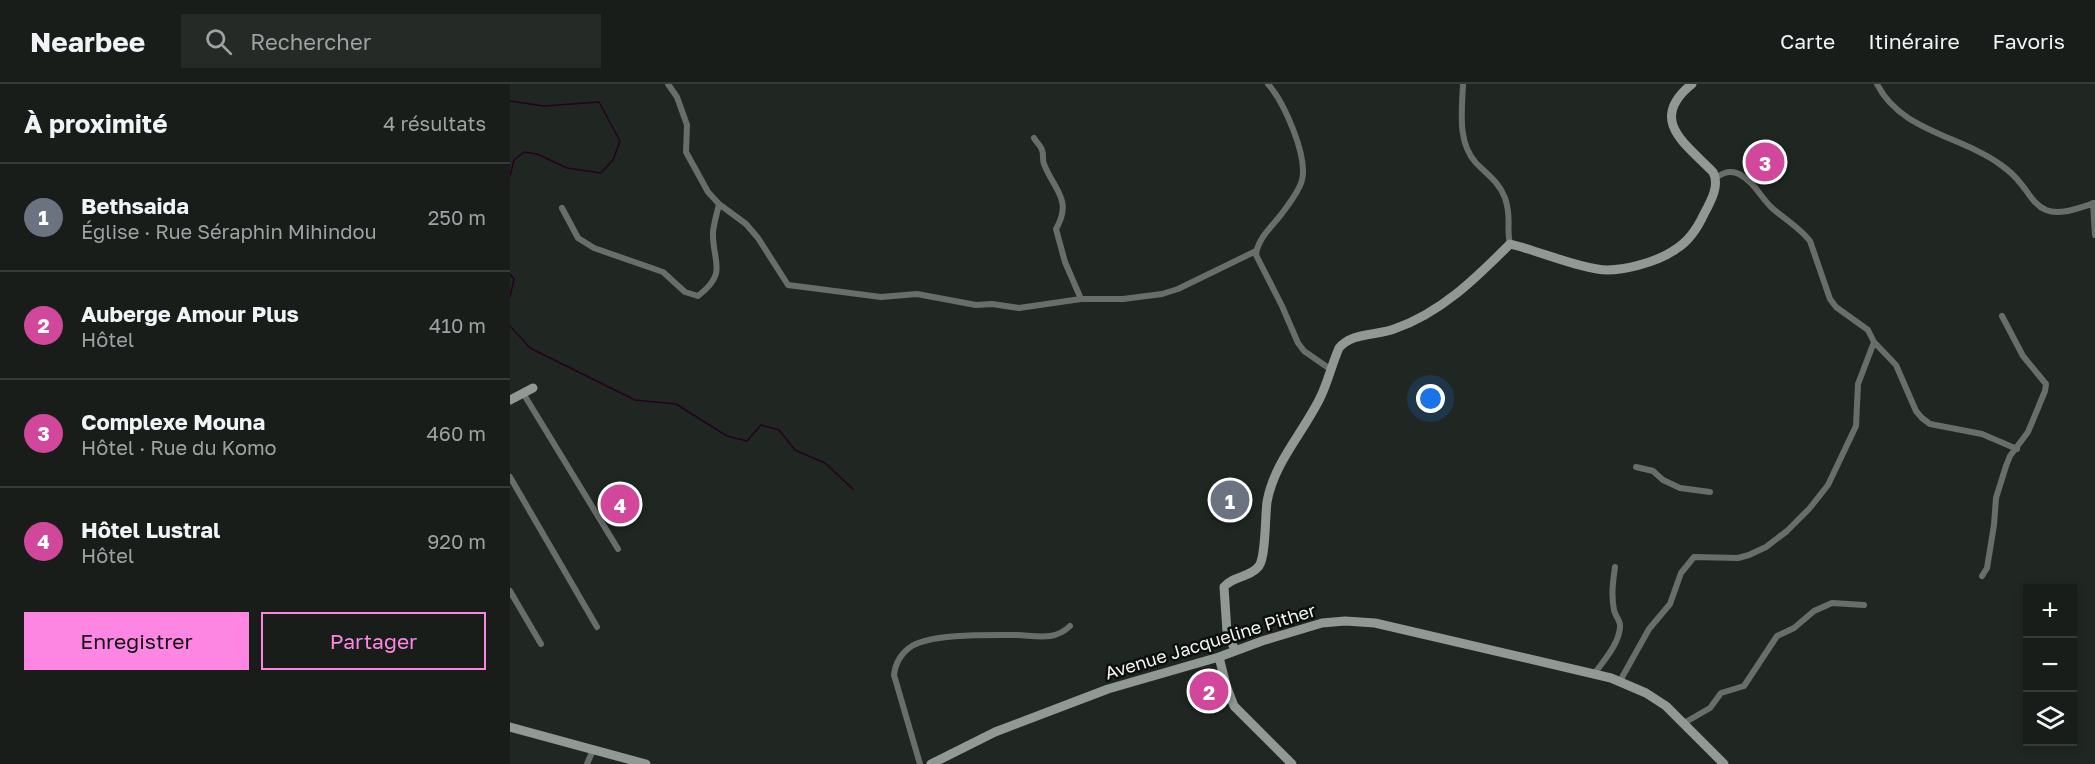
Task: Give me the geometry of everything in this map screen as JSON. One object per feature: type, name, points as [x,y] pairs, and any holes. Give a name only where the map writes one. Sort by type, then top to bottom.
[{"type":"street","points":[[668,84],[677,97],[687,125],[687,152],[708,192],[719,204],[746,224],[758,238],[788,285],[881,297],[917,294],[976,305],[992,304],[1019,308],[1081,299],[1123,299],[1162,294],[1178,289],[1256,251],[1263,238],[1290,203],[1302,179],[1301,161],[1292,127],[1283,104],[1269,84]]},
{"type":"street","points":[[1235,650],[1227,632],[1224,587],[1229,581],[1252,572],[1260,564],[1267,503],[1273,480],[1321,396],[1339,348],[1353,337],[1395,329],[1431,311],[1464,288],[1510,244],[1509,211],[1501,189],[1464,146],[1463,84]]},
{"type":"street","points":[[1692,84],[1681,94],[1674,105],[1673,128],[1686,146],[1717,177]]},
{"type":"street","points":[[1877,84],[1883,97],[1901,113],[2004,167],[2021,183],[2035,202],[2046,210],[2057,212],[2071,210],[2094,203],[2095,235]]},
{"type":"street","points":[[1034,138],[1042,150],[1043,163],[1064,205],[1063,217],[1056,229],[1065,262],[1081,299]]},
{"type":"street","points":[[1717,177],[1731,172],[1741,175],[1753,185],[1772,208],[1805,234],[1810,241],[1830,299],[1836,307],[1868,330],[1874,342],[1896,365],[1916,411],[1922,418],[1930,424],[1982,434],[2017,449]]},
{"type":"street","points":[[1510,244],[1596,269],[1615,269],[1643,264],[1670,253],[1688,239],[1710,202],[1717,177]]},
{"type":"street","points":[[562,208],[578,238],[594,248],[663,272],[685,292],[698,296],[715,278],[718,264],[713,233],[719,204]]},
{"type":"street","points":[[1256,251],[1258,260],[1298,343],[1304,351],[1330,369]]},
{"type":"street","points":[[1982,576],[1987,568],[1999,489],[2006,466],[2028,432],[2046,384],[2023,356],[2002,316]]},
{"type":"street","points":[[1620,681],[1649,629],[1670,604],[1681,573],[1691,560],[1700,557],[1738,558],[1766,547],[1809,509],[1828,485],[1856,426],[1858,384],[1874,342]]},
{"type":"street","points":[[510,400],[532,388]]},
{"type":"street","points":[[522,393],[618,549]]},
{"type":"street","points":[[1636,467],[1653,471],[1663,480],[1680,488],[1710,492]]},
{"type":"street","points":[[510,477],[597,627]]},
{"type":"street","points":[[1595,673],[1611,650],[1620,628],[1620,623],[1614,613],[1612,598],[1615,567]]},
{"type":"street","points":[[510,591],[541,644]]},
{"type":"street","points":[[1684,723],[1710,708],[1721,693],[1744,686],[1776,636],[1794,628],[1814,611],[1832,603],[1864,604]]},
{"type":"street","name":"Avenue Jacqueline Pither","points":[[934,764],[995,732],[1134,681],[1219,657],[1323,623],[1365,621],[1595,673],[1620,681],[1659,701],[1724,764]]},
{"type":"street","points":[[920,764],[894,675],[895,666],[910,647],[936,638],[1054,637],[1070,626]]},
{"type":"street","points":[[1219,657],[1234,706],[1292,764]]},
{"type":"street","points":[[510,727],[646,764]]},
{"type":"street","points":[[587,764],[593,750]]},
{"type":"street","points":[[946,764],[954,752]]},
{"type":"waterway","points":[[510,101],[544,106],[599,102],[620,141],[613,160],[601,173],[567,168],[537,154],[524,152],[514,160],[510,176]]},
{"type":"waterway","points":[[510,274],[514,279],[510,297]]},
{"type":"waterway","points":[[510,326],[530,348],[635,400],[676,404],[727,436],[747,441],[761,425],[779,430],[795,450],[825,463],[853,489]]},
{"type":"place","name":"Complexe Mouna","points":[[1765,162]]},
{"type":"place","name":"Bethsaida","points":[[1230,500]]},
{"type":"place","name":"Hôtel Lustral","points":[[620,504]]},
{"type":"place","name":"Auberge Amour Plus","points":[[1209,691]]}]
